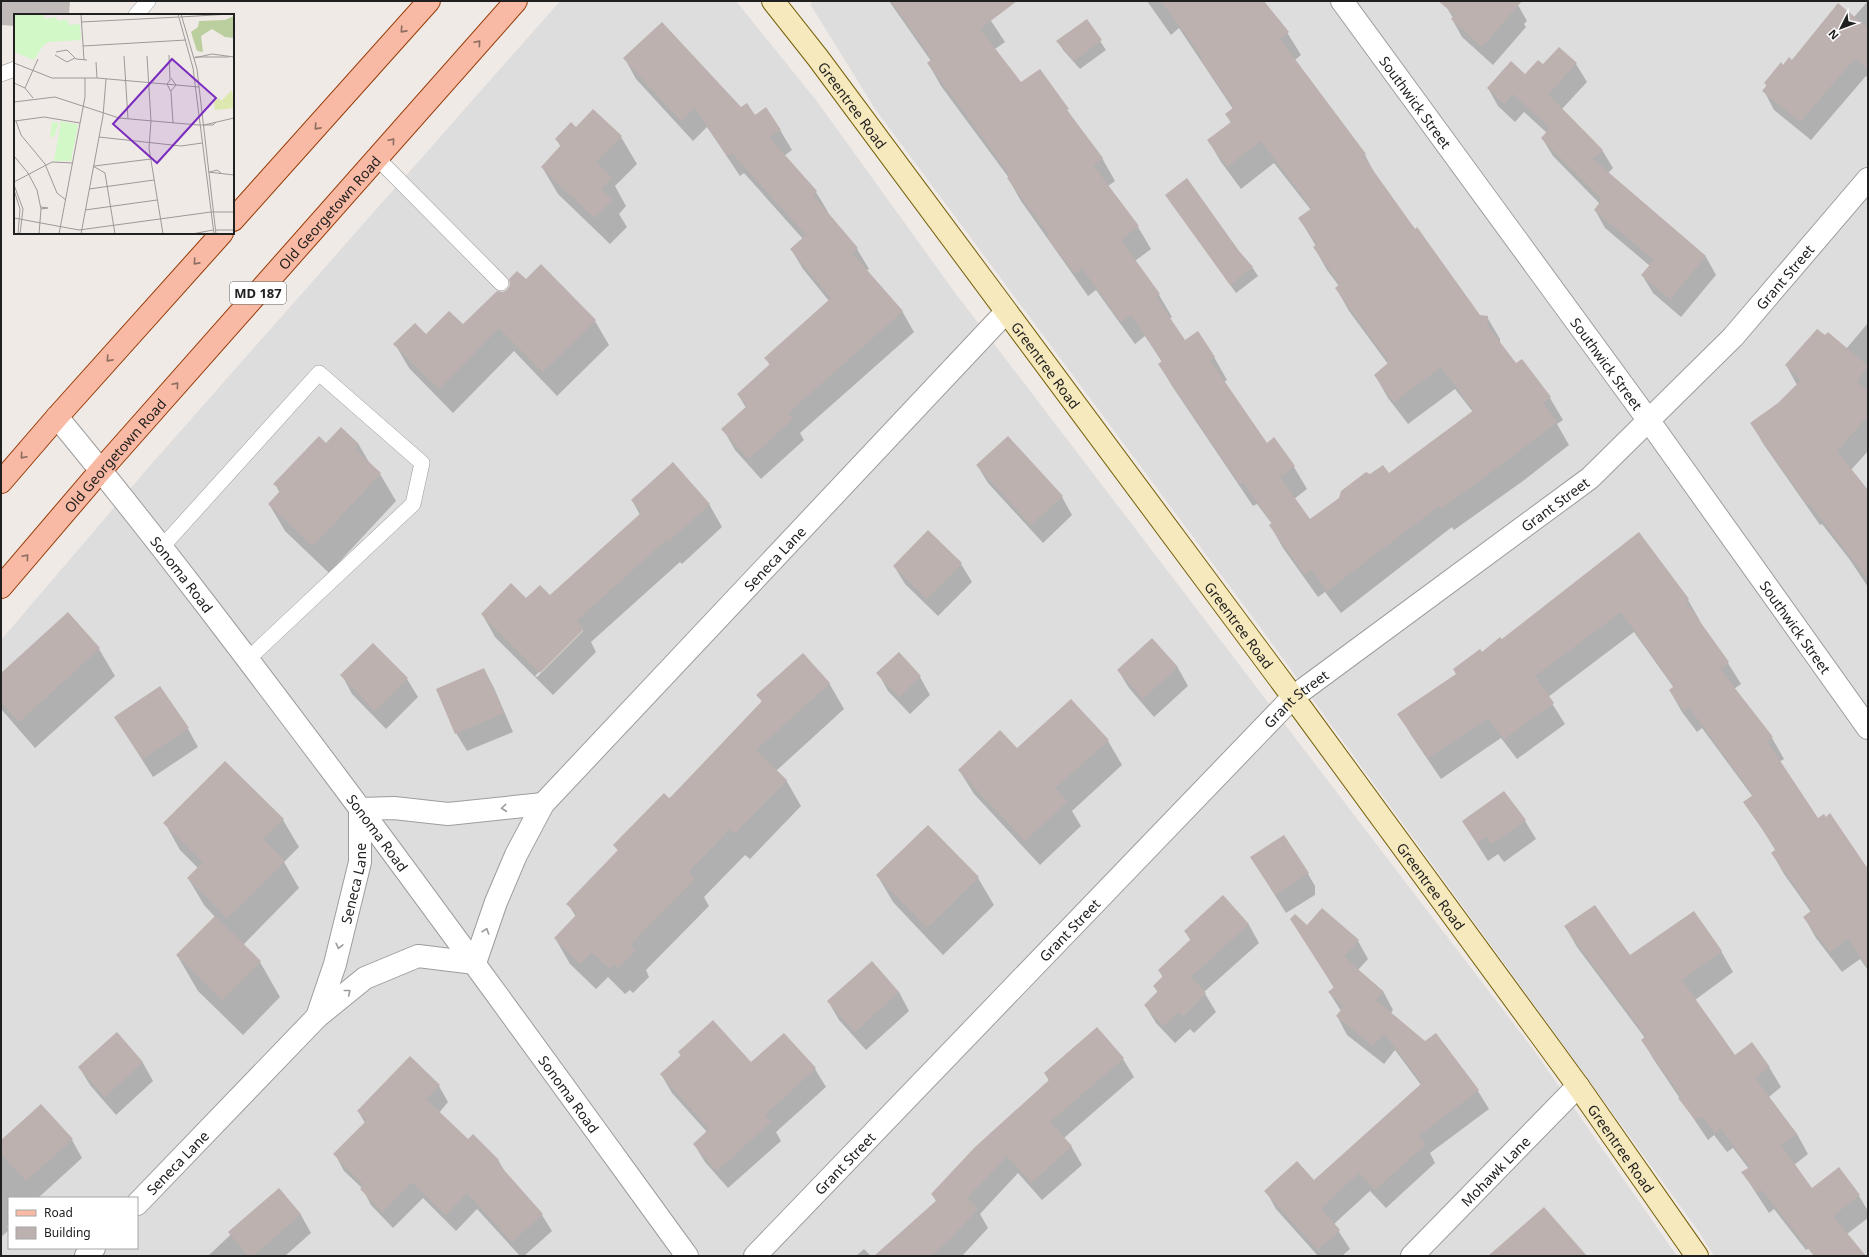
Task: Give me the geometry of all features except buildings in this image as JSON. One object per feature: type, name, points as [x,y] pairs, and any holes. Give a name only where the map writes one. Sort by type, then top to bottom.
[{"type":"main road","points":[[234,219],[429,1]]},
{"type":"main road","name":"Old Georgetown Road","points":[[1,586],[101,470],[516,1]]},
{"type":"main road","points":[[1,482],[57,417],[221,234]]},
{"type":"street","name":"Greentree Road","points":[[773,1],[818,58],[1293,697],[1578,1086],[1697,1256]]},
{"type":"street","name":"Southwick Street","points":[[1342,1],[1649,421],[1868,728]]},
{"type":"street","name":"Grant Street","points":[[755,1256],[1293,697],[1590,478],[1733,337],[1868,179]]},
{"type":"street","name":"Seneca Lane","points":[[138,1203],[317,1017],[365,978],[418,956],[475,963],[496,902],[516,854],[542,804],[1006,312]]},
{"type":"street","name":"Sonoma Road","points":[[57,417],[162,547],[248,659],[475,963],[687,1256]]},
{"type":"street","points":[[360,809],[394,808],[448,814],[542,804]]},
{"type":"street","name":"Seneca Lane","points":[[317,1017],[335,964],[360,862],[360,809]]},
{"type":"street","name":"Mohawk Lane","points":[[1412,1256],[1578,1086]]},
{"type":"lane","points":[[137,14],[148,1]]},
{"type":"lane","points":[[1,74],[14,69]]},
{"type":"lane","points":[[377,158],[501,283]]},
{"type":"lane","points":[[162,547],[319,373],[422,463],[413,504],[248,659]]},
{"type":"shaded area","points":[[560,1],[736,1],[816,100],[956,294],[1533,1049],[1677,1256],[1,1256],[1,640],[154,461]]},
{"type":"shaded area","points":[[814,1],[1868,1],[1868,1256],[1714,1256],[1699,1232],[1268,638],[875,109],[810,4]]}]
